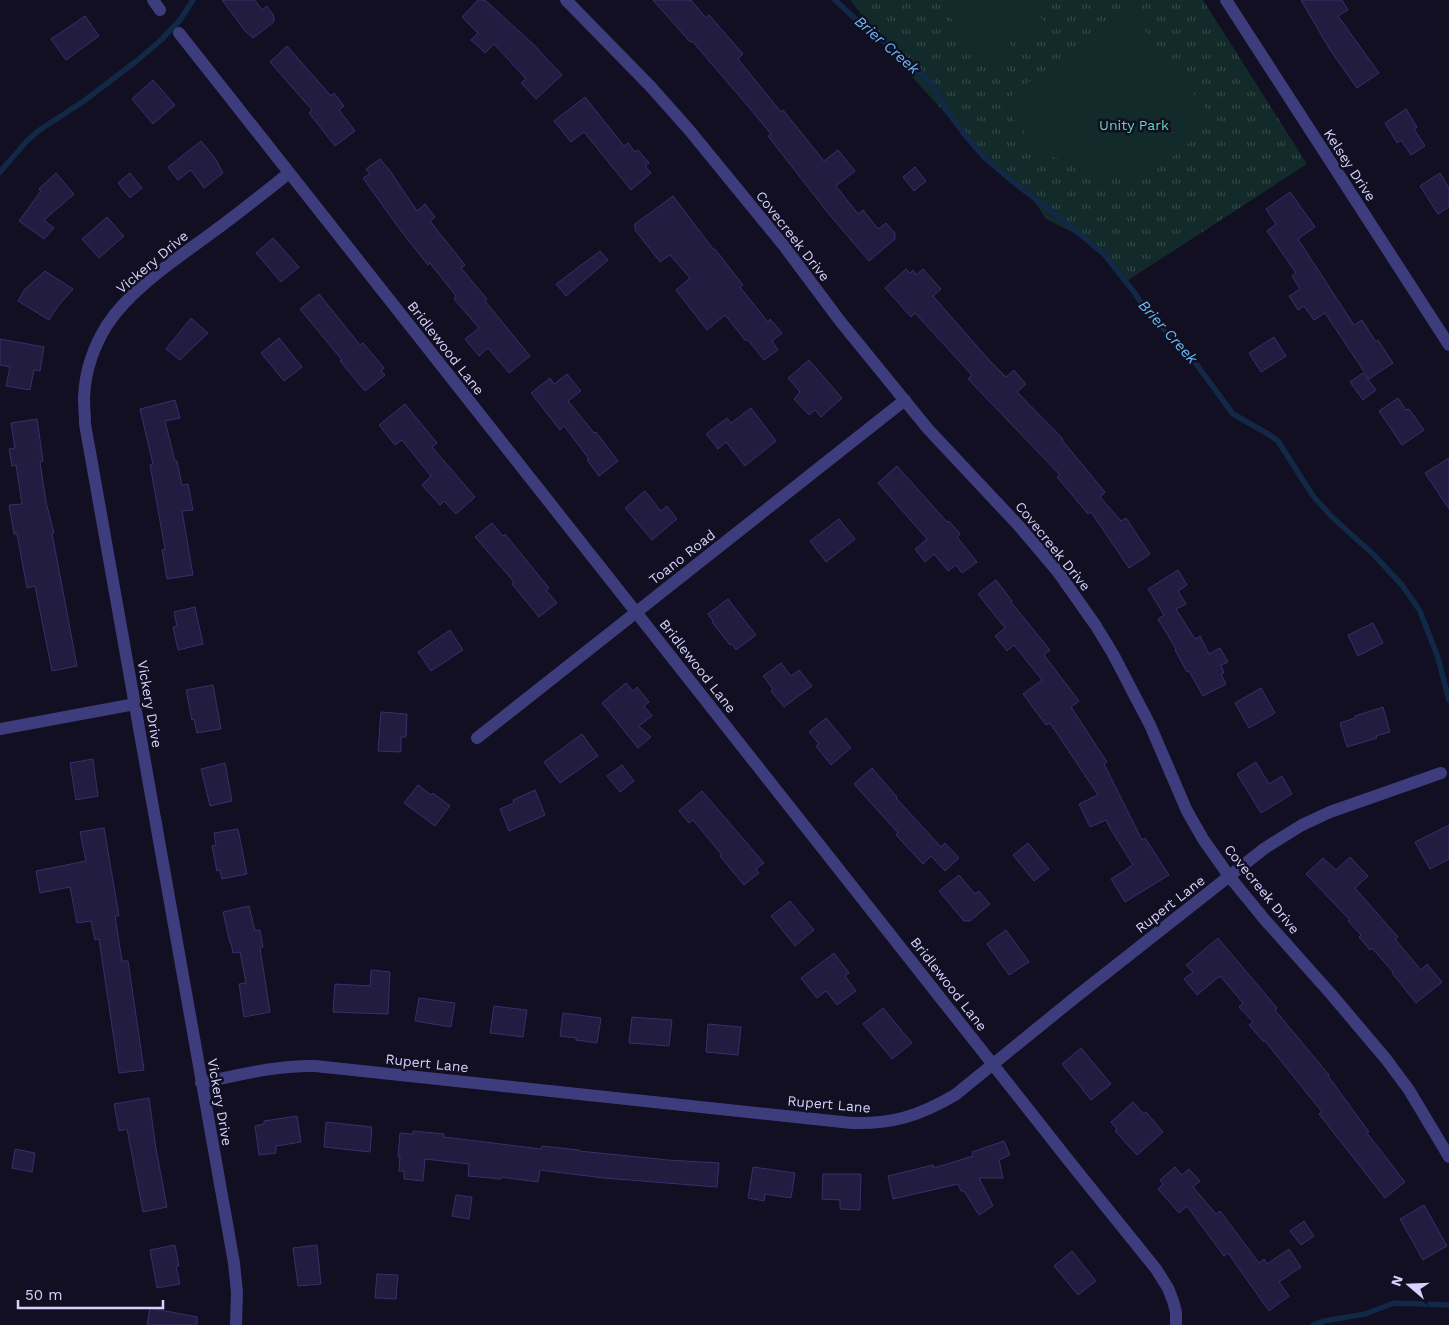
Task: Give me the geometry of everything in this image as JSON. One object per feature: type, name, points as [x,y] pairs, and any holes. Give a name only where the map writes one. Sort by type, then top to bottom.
[{"type":"street","name":"Covecreek Drive","points":[[566,0],[690,131],[928,429],[1019,526],[1058,572],[1113,654],[1150,726],[1187,811],[1203,839],[1229,876],[1265,920],[1386,1059],[1409,1090],[1449,1157]]},
{"type":"street","name":"Kelsey Drive","points":[[1226,0],[1449,345]]},
{"type":"street","name":"Bridlewood Lane","points":[[179,33],[1156,1269],[1173,1300],[1176,1312],[1176,1325]]},
{"type":"street","name":"Vickery Drive","points":[[236,1325],[237,1300],[234,1263],[85,424],[84,396],[94,350],[114,315],[134,294],[166,267],[289,174]]},
{"type":"street","name":"Toano Road","points":[[477,738],[905,400]]},
{"type":"street","points":[[0,729],[135,704]]},
{"type":"street","name":"Rupert Lane","points":[[201,1083],[272,1069],[316,1066],[842,1122],[873,1124],[894,1121],[916,1115],[954,1095],[1265,848],[1302,825],[1330,812],[1442,773]]},
{"type":"green space","name":"Unity Park","points":[[850,0],[1203,0],[1307,164],[1127,281],[1109,256],[1092,242],[1046,219],[1033,199],[985,157],[904,68]]},
{"type":"green space","points":[[970,0],[977,0],[1016,52],[990,71],[949,16]]},
{"type":"green space","points":[[987,0],[1028,0],[1048,27],[1022,47]]},
{"type":"green space","points":[[1132,14],[1211,116],[1185,147],[1150,174],[1121,176],[1079,166],[1051,156],[1031,140],[1016,123],[1003,102],[1118,15]]},
{"type":"building","points":[[222,0],[255,0],[262,10],[267,6],[274,16],[274,22],[253,38],[245,31]]},
{"type":"building","points":[[478,0],[485,0],[534,45],[562,75],[536,99],[521,83],[526,79],[494,44],[485,53],[471,40],[478,33],[462,17]]},
{"type":"building","points":[[653,0],[691,0],[706,18],[709,15],[743,54],[738,59],[781,112],[783,110],[824,161],[838,150],[855,171],[836,186],[858,214],[863,210],[878,229],[886,223],[895,233],[895,239],[869,261],[828,213],[768,136],[771,134],[747,105],[692,41],[690,42]]},
{"type":"building","points":[[1301,0],[1342,0],[1348,10],[1338,16],[1379,73],[1357,88],[1330,50]]},
{"type":"building","points":[[85,16],[99,36],[66,60],[51,39]]},
{"type":"building","points":[[287,46],[331,96],[334,93],[344,106],[339,110],[355,131],[335,146],[309,113],[312,110],[270,62]]},
{"type":"building","points":[[153,80],[175,105],[153,124],[132,99]]},
{"type":"building","points":[[585,97],[624,146],[628,143],[635,152],[638,150],[649,163],[645,166],[651,173],[631,190],[584,132],[571,142],[554,121]]},
{"type":"building","points":[[1406,109],[1417,127],[1414,129],[1425,146],[1411,155],[1401,140],[1397,143],[1385,123]]},
{"type":"building","points":[[201,141],[215,158],[223,173],[204,188],[191,170],[178,180],[168,167]]},
{"type":"building","points":[[380,159],[417,211],[425,204],[435,217],[430,221],[465,265],[461,268],[530,356],[509,373],[488,348],[479,356],[465,339],[479,328],[454,299],[456,296],[430,263],[428,265],[401,231],[363,178],[370,174],[366,169]]},
{"type":"building","points":[[915,167],[926,181],[914,191],[903,177]]},
{"type":"building","points":[[56,173],[74,194],[44,220],[54,228],[44,239],[19,221],[41,191],[39,189]]},
{"type":"building","points":[[130,173],[142,188],[130,198],[118,183]]},
{"type":"building","points":[[1440,173],[1449,188],[1449,207],[1438,214],[1420,186]]},
{"type":"building","points":[[1290,192],[1315,227],[1298,239],[1354,325],[1362,320],[1376,342],[1378,340],[1393,363],[1369,379],[1325,313],[1314,320],[1304,306],[1298,310],[1289,296],[1300,289],[1292,276],[1296,273],[1267,231],[1276,224],[1266,209]]},
{"type":"building","points":[[673,196],[743,285],[740,287],[768,322],[770,319],[782,333],[772,341],[778,350],[764,360],[725,315],[707,330],[676,290],[690,278],[670,255],[660,262],[635,230],[635,224]]},
{"type":"building","points":[[107,217],[124,236],[99,258],[82,239]]},
{"type":"building","points":[[273,238],[299,267],[281,282],[256,253]]},
{"type":"building","points":[[600,251],[608,260],[566,296],[556,284]]},
{"type":"building","points":[[906,269],[910,273],[913,270],[916,275],[923,269],[941,289],[933,296],[989,360],[1006,377],[1014,370],[1026,384],[1017,392],[1063,439],[1105,492],[1100,497],[1121,521],[1126,518],[1150,554],[1129,568],[1091,512],[1088,514],[1057,477],[1060,475],[968,379],[972,375],[915,313],[911,317],[885,288]]},
{"type":"building","points":[[45,271],[73,289],[49,320],[18,301],[25,289]]},
{"type":"building","points":[[319,294],[360,345],[363,343],[384,368],[381,371],[385,375],[365,391],[300,309]]},
{"type":"building","points":[[191,318],[208,333],[180,360],[166,349]]},
{"type":"building","points":[[1274,337],[1286,356],[1261,372],[1249,353]]},
{"type":"building","points":[[279,338],[302,367],[284,381],[261,353]]},
{"type":"building","points":[[0,339],[44,347],[40,371],[34,370],[30,390],[6,386],[10,367],[0,365]]},
{"type":"building","points":[[809,360],[842,398],[821,417],[815,410],[809,415],[794,399],[800,392],[788,378]]},
{"type":"building","points":[[1363,373],[1376,390],[1363,400],[1350,382]]},
{"type":"building","points":[[567,374],[581,391],[568,401],[594,433],[596,432],[618,461],[599,476],[587,460],[589,459],[564,426],[560,430],[531,393],[550,378],[554,384]]},
{"type":"building","points":[[1398,398],[1406,410],[1409,409],[1424,430],[1402,445],[1379,411]]},
{"type":"building","points":[[175,400],[180,418],[165,421],[182,485],[188,484],[193,510],[182,511],[193,575],[167,579],[162,550],[165,549],[150,465],[153,464],[140,409]]},
{"type":"building","points":[[405,404],[437,443],[432,447],[475,497],[456,514],[444,501],[440,505],[422,485],[431,476],[402,440],[395,445],[379,425]]},
{"type":"building","points":[[751,408],[776,441],[745,466],[726,442],[718,449],[706,434],[727,418],[731,423]]},
{"type":"building","points":[[37,419],[43,461],[40,462],[46,502],[54,533],[52,533],[77,666],[52,671],[35,586],[27,588],[17,534],[14,534],[9,505],[22,504],[16,465],[12,466],[9,449],[15,448],[11,423]]},
{"type":"building","points":[[1449,458],[1449,509],[1425,473]]},
{"type":"building","points":[[897,466],[960,534],[957,537],[977,562],[962,573],[956,565],[948,571],[934,554],[925,562],[915,549],[927,539],[878,483]]},
{"type":"building","points":[[645,491],[661,511],[667,506],[677,519],[652,540],[625,508]]},
{"type":"building","points":[[839,519],[855,539],[826,562],[810,541]]},
{"type":"building","points":[[492,523],[503,536],[505,534],[549,588],[546,590],[557,603],[539,617],[512,584],[514,582],[475,537]]},
{"type":"building","points":[[1178,570],[1187,585],[1178,591],[1186,604],[1176,609],[1195,639],[1200,636],[1209,654],[1220,648],[1228,662],[1221,665],[1224,673],[1221,674],[1226,684],[1203,696],[1189,671],[1187,672],[1158,619],[1164,615],[1148,589]]},
{"type":"building","points":[[996,580],[1011,602],[1050,650],[1044,655],[1079,701],[1071,707],[1107,762],[1104,764],[1142,840],[1145,838],[1169,875],[1125,902],[1111,879],[1133,865],[1106,820],[1090,827],[1079,804],[1098,795],[1050,723],[1046,725],[1023,694],[1042,680],[1014,645],[1007,651],[995,636],[1005,628],[978,594]]},
{"type":"building","points":[[728,599],[756,635],[736,650],[712,622],[708,614]]},
{"type":"building","points":[[195,607],[203,644],[178,650],[173,627],[177,626],[174,612]]},
{"type":"building","points":[[1373,623],[1383,643],[1358,656],[1348,635]]},
{"type":"building","points":[[450,630],[463,650],[431,671],[418,652]]},
{"type":"building","points":[[781,663],[791,676],[799,670],[812,686],[784,707],[771,691],[773,689],[763,676]]},
{"type":"building","points":[[626,683],[633,691],[637,687],[649,702],[644,706],[652,716],[639,726],[651,737],[638,748],[602,703]]},
{"type":"building","points":[[213,685],[221,729],[197,733],[194,719],[192,720],[186,690]]},
{"type":"building","points":[[1261,688],[1275,713],[1249,728],[1235,703]]},
{"type":"building","points":[[1383,707],[1390,732],[1347,747],[1340,723]]},
{"type":"building","points":[[381,712],[407,714],[406,737],[401,737],[401,752],[378,751]]},
{"type":"building","points":[[826,718],[851,748],[831,765],[816,746],[819,744],[809,732]]},
{"type":"building","points":[[582,734],[598,756],[560,783],[544,762]]},
{"type":"building","points":[[93,759],[98,796],[76,800],[70,763]]},
{"type":"building","points":[[1256,762],[1269,784],[1282,776],[1292,794],[1261,813],[1237,774]]},
{"type":"building","points":[[225,763],[232,801],[210,806],[201,769]]},
{"type":"building","points":[[622,765],[634,781],[620,792],[607,776]]},
{"type":"building","points":[[872,768],[896,798],[941,847],[945,843],[959,858],[945,871],[931,856],[923,864],[896,835],[898,833],[854,784]]},
{"type":"building","points":[[418,785],[431,795],[433,793],[450,806],[435,826],[404,803]]},
{"type":"building","points":[[535,790],[545,815],[509,831],[500,809],[514,803],[513,800]]},
{"type":"building","points":[[702,791],[764,863],[756,869],[759,873],[744,885],[693,820],[689,823],[679,811]]},
{"type":"building","points":[[1449,825],[1449,859],[1430,869],[1415,842]]},
{"type":"building","points":[[104,828],[119,916],[115,916],[122,961],[128,961],[144,1070],[119,1073],[99,939],[95,940],[91,921],[77,923],[70,887],[40,893],[36,871],[86,861],[80,832]]},
{"type":"building","points":[[238,829],[247,874],[222,879],[220,870],[217,871],[212,846],[216,845],[214,833]]},
{"type":"building","points":[[1028,843],[1049,869],[1034,881],[1013,855]]},
{"type":"building","points":[[1350,857],[1368,876],[1355,888],[1398,937],[1395,939],[1421,970],[1427,964],[1442,982],[1416,1003],[1393,972],[1372,948],[1370,950],[1359,937],[1361,935],[1348,921],[1350,920],[1306,874],[1323,858],[1336,870]]},
{"type":"building","points":[[959,875],[975,894],[979,891],[990,904],[970,921],[964,921],[939,891]]},
{"type":"building","points":[[790,901],[814,930],[795,946],[771,916]]},
{"type":"building","points":[[249,906],[255,931],[260,930],[263,947],[260,948],[270,1012],[244,1017],[239,984],[246,983],[240,952],[233,953],[223,912]]},
{"type":"building","points":[[1006,930],[1029,962],[1009,975],[987,944]]},
{"type":"building","points":[[1218,938],[1277,1008],[1275,1010],[1329,1075],[1369,1132],[1367,1133],[1405,1182],[1385,1198],[1319,1114],[1322,1112],[1265,1041],[1249,1025],[1253,1022],[1239,1007],[1243,1003],[1220,976],[1197,995],[1184,979],[1193,972],[1186,965]]},
{"type":"building","points":[[834,953],[849,973],[845,976],[856,991],[837,1005],[826,991],[817,998],[801,978]]},
{"type":"building","points":[[371,970],[390,972],[388,1014],[333,1012],[335,984],[370,986]]},
{"type":"building","points":[[419,998],[455,1003],[451,1027],[415,1021]]},
{"type":"building","points":[[494,1006],[527,1010],[523,1037],[490,1033]]},
{"type":"building","points":[[883,1008],[912,1043],[892,1059],[863,1024]]},
{"type":"building","points":[[563,1013],[601,1018],[597,1043],[560,1036]]},
{"type":"building","points":[[632,1017],[672,1020],[669,1046],[629,1043]]},
{"type":"building","points":[[708,1024],[741,1027],[738,1055],[706,1052]]},
{"type":"building","points":[[1081,1048],[1111,1084],[1091,1100],[1062,1064]]},
{"type":"building","points":[[149,1098],[167,1207],[143,1212],[127,1129],[119,1131],[114,1104]]},
{"type":"building","points":[[1133,1102],[1144,1114],[1146,1112],[1163,1132],[1137,1155],[1115,1131],[1117,1129],[1111,1122]]},
{"type":"building","points":[[297,1116],[301,1142],[276,1146],[276,1153],[259,1155],[255,1126],[264,1124],[264,1121]]},
{"type":"building","points":[[326,1122],[372,1127],[370,1152],[324,1147]]},
{"type":"building","points":[[413,1131],[444,1134],[444,1137],[541,1149],[542,1146],[668,1160],[719,1163],[717,1187],[604,1178],[540,1170],[538,1182],[501,1177],[501,1179],[468,1176],[469,1164],[425,1159],[423,1181],[404,1179],[404,1171],[399,1171],[400,1133],[413,1134]]},
{"type":"building","points":[[1004,1141],[1010,1155],[999,1160],[1003,1178],[979,1178],[993,1206],[979,1215],[958,1184],[893,1199],[888,1176],[933,1165],[934,1168],[973,1156],[972,1152]]},
{"type":"building","points":[[15,1149],[35,1153],[32,1172],[12,1168]]},
{"type":"building","points":[[753,1167],[795,1173],[791,1198],[765,1194],[764,1201],[748,1198]]},
{"type":"building","points":[[1175,1167],[1182,1175],[1189,1169],[1200,1181],[1193,1187],[1216,1214],[1220,1211],[1259,1263],[1264,1259],[1267,1264],[1289,1249],[1301,1267],[1279,1282],[1289,1296],[1269,1311],[1228,1253],[1224,1256],[1187,1206],[1179,1213],[1158,1189],[1163,1184],[1160,1180]]},
{"type":"building","points":[[823,1174],[861,1174],[860,1210],[840,1209],[840,1200],[822,1199]]},
{"type":"building","points":[[456,1195],[472,1197],[469,1219],[452,1216]]},
{"type":"building","points":[[1424,1205],[1447,1246],[1423,1260],[1400,1219]]},
{"type":"building","points":[[1304,1221],[1314,1236],[1301,1245],[1290,1231]]},
{"type":"building","points":[[175,1245],[179,1266],[176,1266],[180,1284],[157,1288],[150,1250]]},
{"type":"building","points":[[317,1245],[321,1284],[298,1286],[293,1248]]},
{"type":"building","points":[[1072,1251],[1096,1281],[1078,1295],[1054,1266]]},
{"type":"building","points":[[377,1274],[398,1275],[396,1299],[375,1298]]},
{"type":"building","points":[[150,1308],[197,1317],[197,1325],[147,1325]]},
{"type":"waterway","points":[[0,172],[38,131],[84,101],[160,41],[180,20],[193,0]]},
{"type":"waterway","name":"Brier Creek","points":[[835,0],[930,82],[948,112],[984,157],[1104,254],[1145,309],[1197,365],[1233,414],[1278,441],[1313,496],[1402,585],[1420,611],[1438,658],[1449,700]]},
{"type":"waterway","points":[[1313,1325],[1324,1321],[1365,1314],[1394,1303],[1449,1305]]}]
